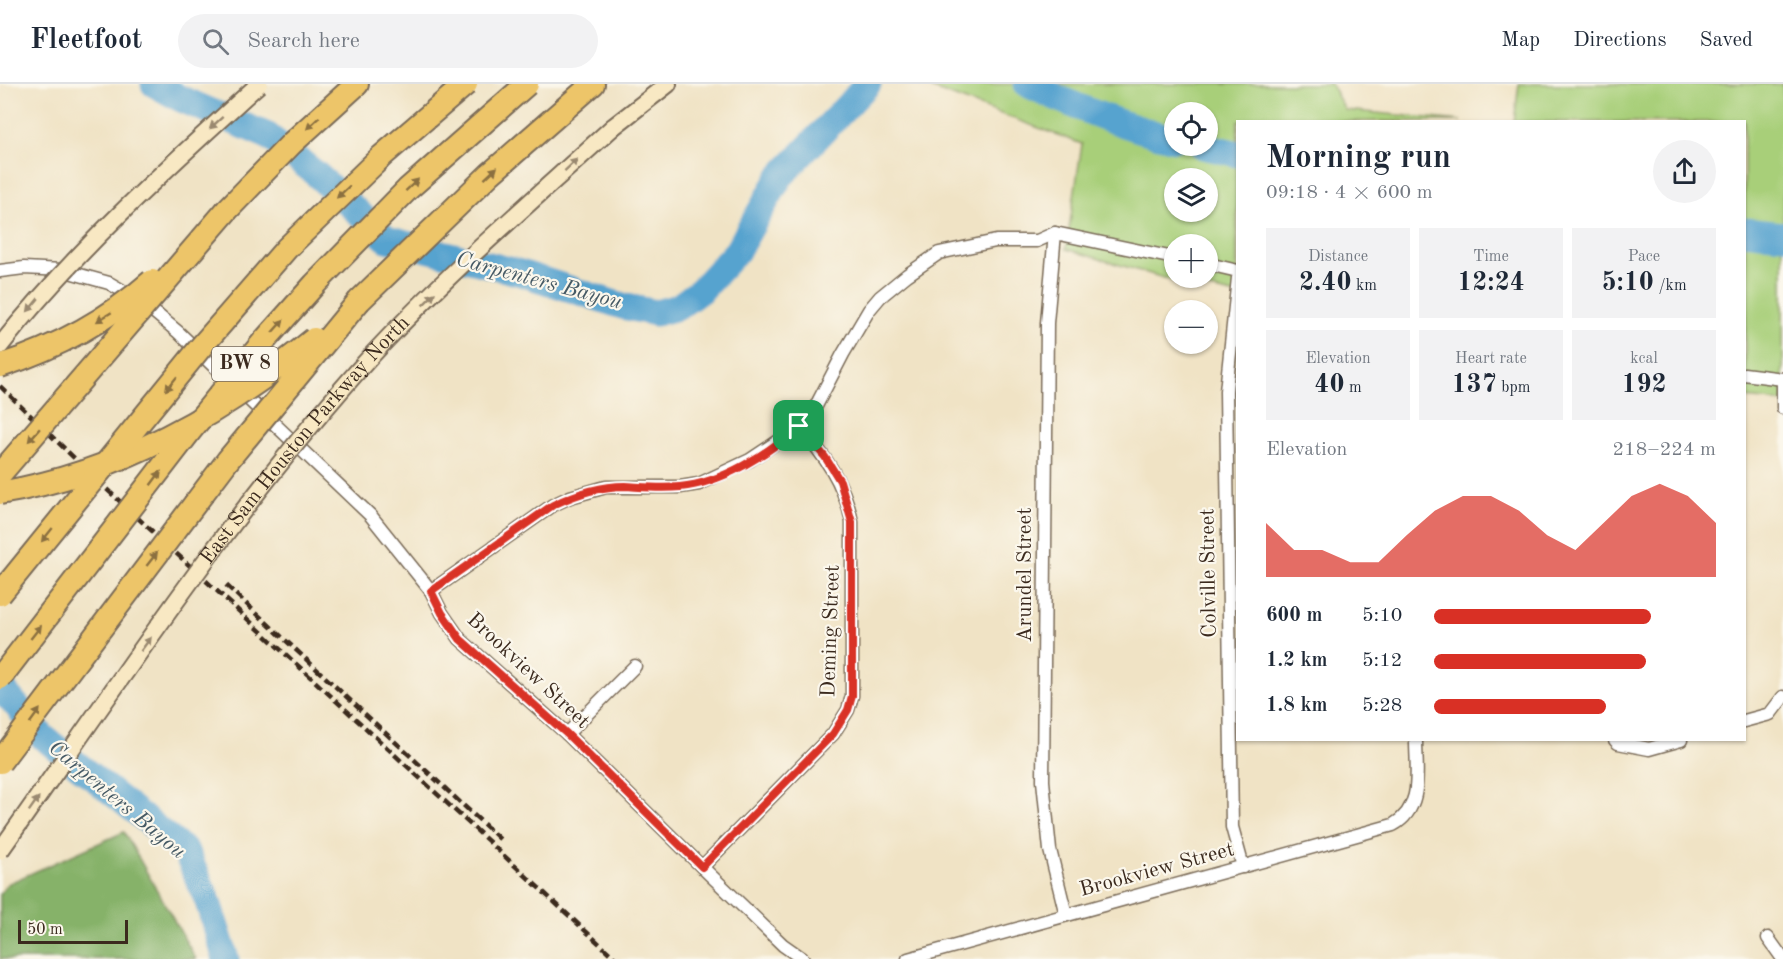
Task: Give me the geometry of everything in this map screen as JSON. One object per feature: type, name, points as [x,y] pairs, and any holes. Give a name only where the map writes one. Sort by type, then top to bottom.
[{"type":"highway","points":[[0,366],[70,337],[124,304],[156,278],[292,143],[357,84]]},
{"type":"highway","name":"BW 8","points":[[0,594],[200,348],[287,248],[382,156],[466,84]]},
{"type":"highway","name":"BW 8","points":[[0,678],[190,431],[264,340],[408,189],[527,84]]},
{"type":"highway","points":[[0,493],[78,474],[115,462],[178,433],[256,384],[359,301],[482,181],[593,84]]},
{"type":"highway","points":[[0,474],[227,210]]},
{"type":"highway","points":[[0,762],[228,460],[359,301]]},
{"type":"main road","points":[[0,346],[55,280],[199,139],[259,84]]},
{"type":"main road","name":"East Sam Houston Parkway North","points":[[0,851],[125,672],[244,512],[373,354],[463,265],[613,126],[668,84]]},
{"type":"street","points":[[431,591],[553,505],[570,497],[606,487],[680,487],[699,484],[750,460],[799,426],[816,406],[859,325],[880,297],[939,253],[996,241],[1037,241],[1055,233],[1164,256]]},
{"type":"street","name":"Arundel Street","points":[[1055,233],[1047,323],[1043,781],[1050,850],[1066,915]]},
{"type":"street","points":[[1218,266],[1236,271]]},
{"type":"street","name":"Brookview Street","points":[[0,271],[33,269],[82,274],[109,283],[142,302],[178,332],[370,516],[431,591],[442,613],[460,639],[567,734],[783,945],[802,959]]},
{"type":"street","name":"Colville Street","points":[[1236,297],[1226,391],[1232,827],[1243,867]]},
{"type":"street","points":[[1746,374],[1783,379],[1783,408]]},
{"type":"street","name":"Deming Street","points":[[702,867],[833,734],[848,710],[852,696],[852,522],[840,481],[825,457],[799,426]]},
{"type":"street","points":[[567,734],[635,666]]},
{"type":"street","points":[[1746,720],[1770,714],[1783,698]]},
{"type":"street","name":"Brookview Street","points":[[908,959],[1393,825],[1411,811],[1416,786],[1416,741]]},
{"type":"street","points":[[1617,741],[1649,749],[1677,741]]},
{"type":"street","points":[[1768,938],[1783,959]]},
{"type":"green space","points":[[933,84],[1331,84],[1345,110],[1450,120],[1236,120],[1236,295],[1206,288],[1218,288],[1218,234],[1164,234],[1164,278],[1066,249],[1082,144],[931,88]]},
{"type":"green space","points":[[1519,84],[1783,84],[1783,402],[1746,398],[1746,120],[1514,120]]},
{"type":"green space","points":[[124,832],[196,959],[0,959],[0,894],[7,884]]},
{"type":"waterway","name":"Carpenters Bayou","points":[[154,84],[179,98],[268,136],[315,173],[387,239],[521,273],[622,306],[656,313],[678,307],[701,290],[737,251],[780,177],[868,84]]},
{"type":"waterway","name":"Carpenters Bayou","points":[[1027,84],[1099,115],[1164,136]]},
{"type":"waterway","name":"Carpenters Bayou","points":[[1218,149],[1236,154]]},
{"type":"waterway","name":"Carpenters Bayou","points":[[1746,231],[1783,235]]},
{"type":"waterway","name":"Carpenters Bayou","points":[[0,686],[43,737],[186,852],[207,899],[226,959]]},
{"type":"railway","points":[[0,386],[100,483],[616,959]]},
{"type":"railway","points":[[226,585],[503,842]]},
{"type":"route","points":[[799,426],[833,468],[850,508],[854,680],[852,696],[848,710],[833,734],[702,867],[567,734],[460,639],[442,613],[431,591],[553,505],[570,497],[606,487],[680,487],[699,484],[765,452],[799,426]]}]
